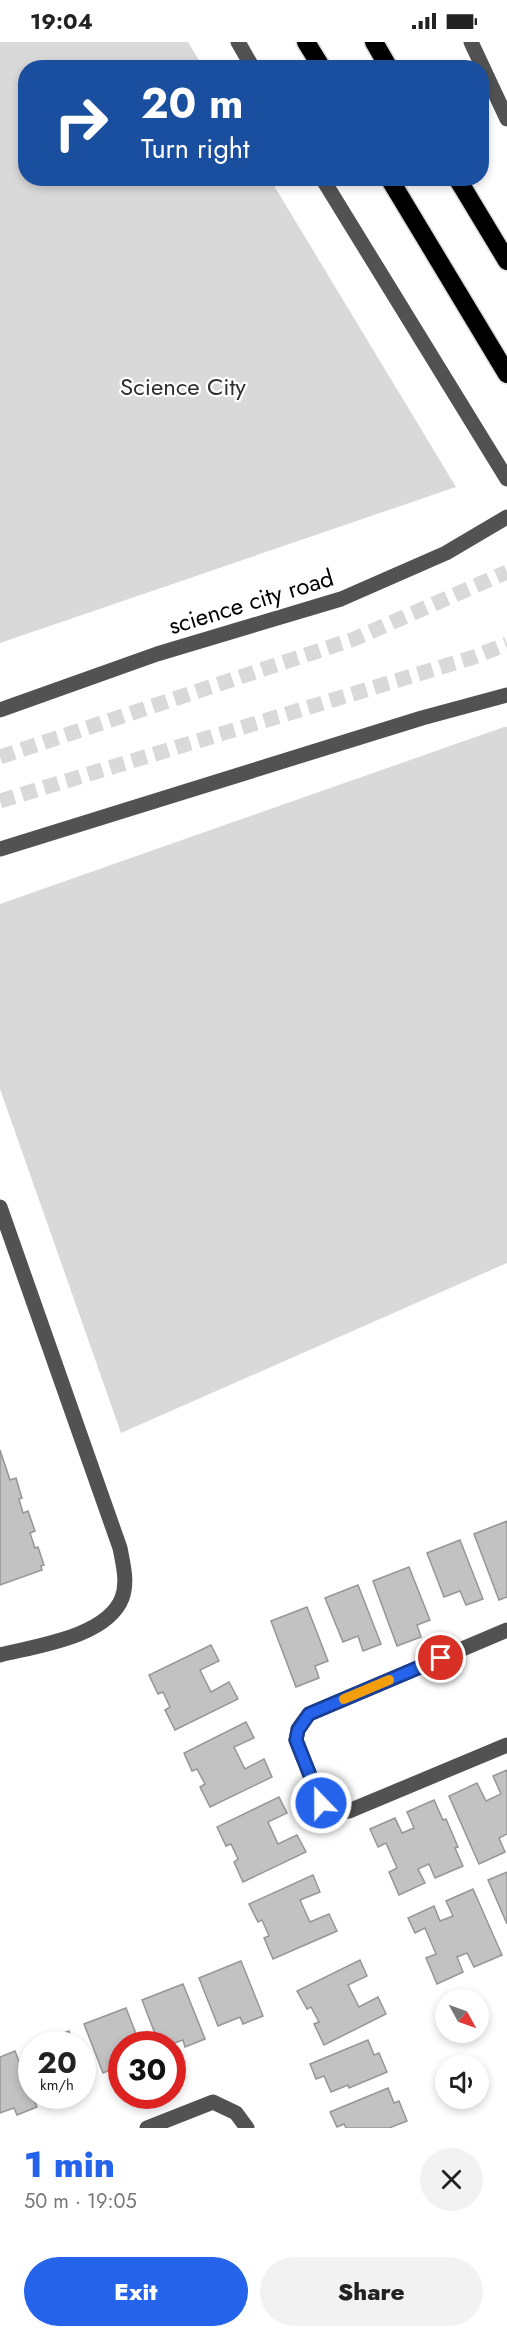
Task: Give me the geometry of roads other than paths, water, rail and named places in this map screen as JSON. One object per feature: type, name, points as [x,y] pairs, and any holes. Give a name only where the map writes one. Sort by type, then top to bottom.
[{"type":"highway","points":[[306,42],[316,60]]},
{"type":"highway","points":[[374,42],[384,60]]},
{"type":"highway","points":[[394,186],[507,374]]},
{"type":"highway","points":[[462,186],[507,261]]},
{"type":"street","points":[[238,42],[248,60]]},
{"type":"street","points":[[471,42],[479,60]]},
{"type":"street","points":[[489,80],[507,119]]},
{"type":"street","points":[[327,186],[507,479]]},
{"type":"street","name":"science city road","points":[[0,710],[157,654],[341,599],[446,553],[507,517]]},
{"type":"street","points":[[0,849],[422,718],[507,695]]},
{"type":"street","points":[[0,1207],[120,1548],[125,1575],[122,1599],[109,1616],[87,1631],[0,1655]]},
{"type":"street","points":[[507,1630],[309,1714],[298,1730],[296,1740],[321,1803],[328,1811],[338,1814],[507,1745]]},
{"type":"street","points":[[147,2128],[213,2102],[236,2113],[247,2128]]},
{"type":"tunnel","points":[[0,757],[354,639],[507,572]]},
{"type":"tunnel","points":[[0,801],[471,658],[507,644]]},
{"type":"park label","name":"Science City","points":[[183,387]]}]
